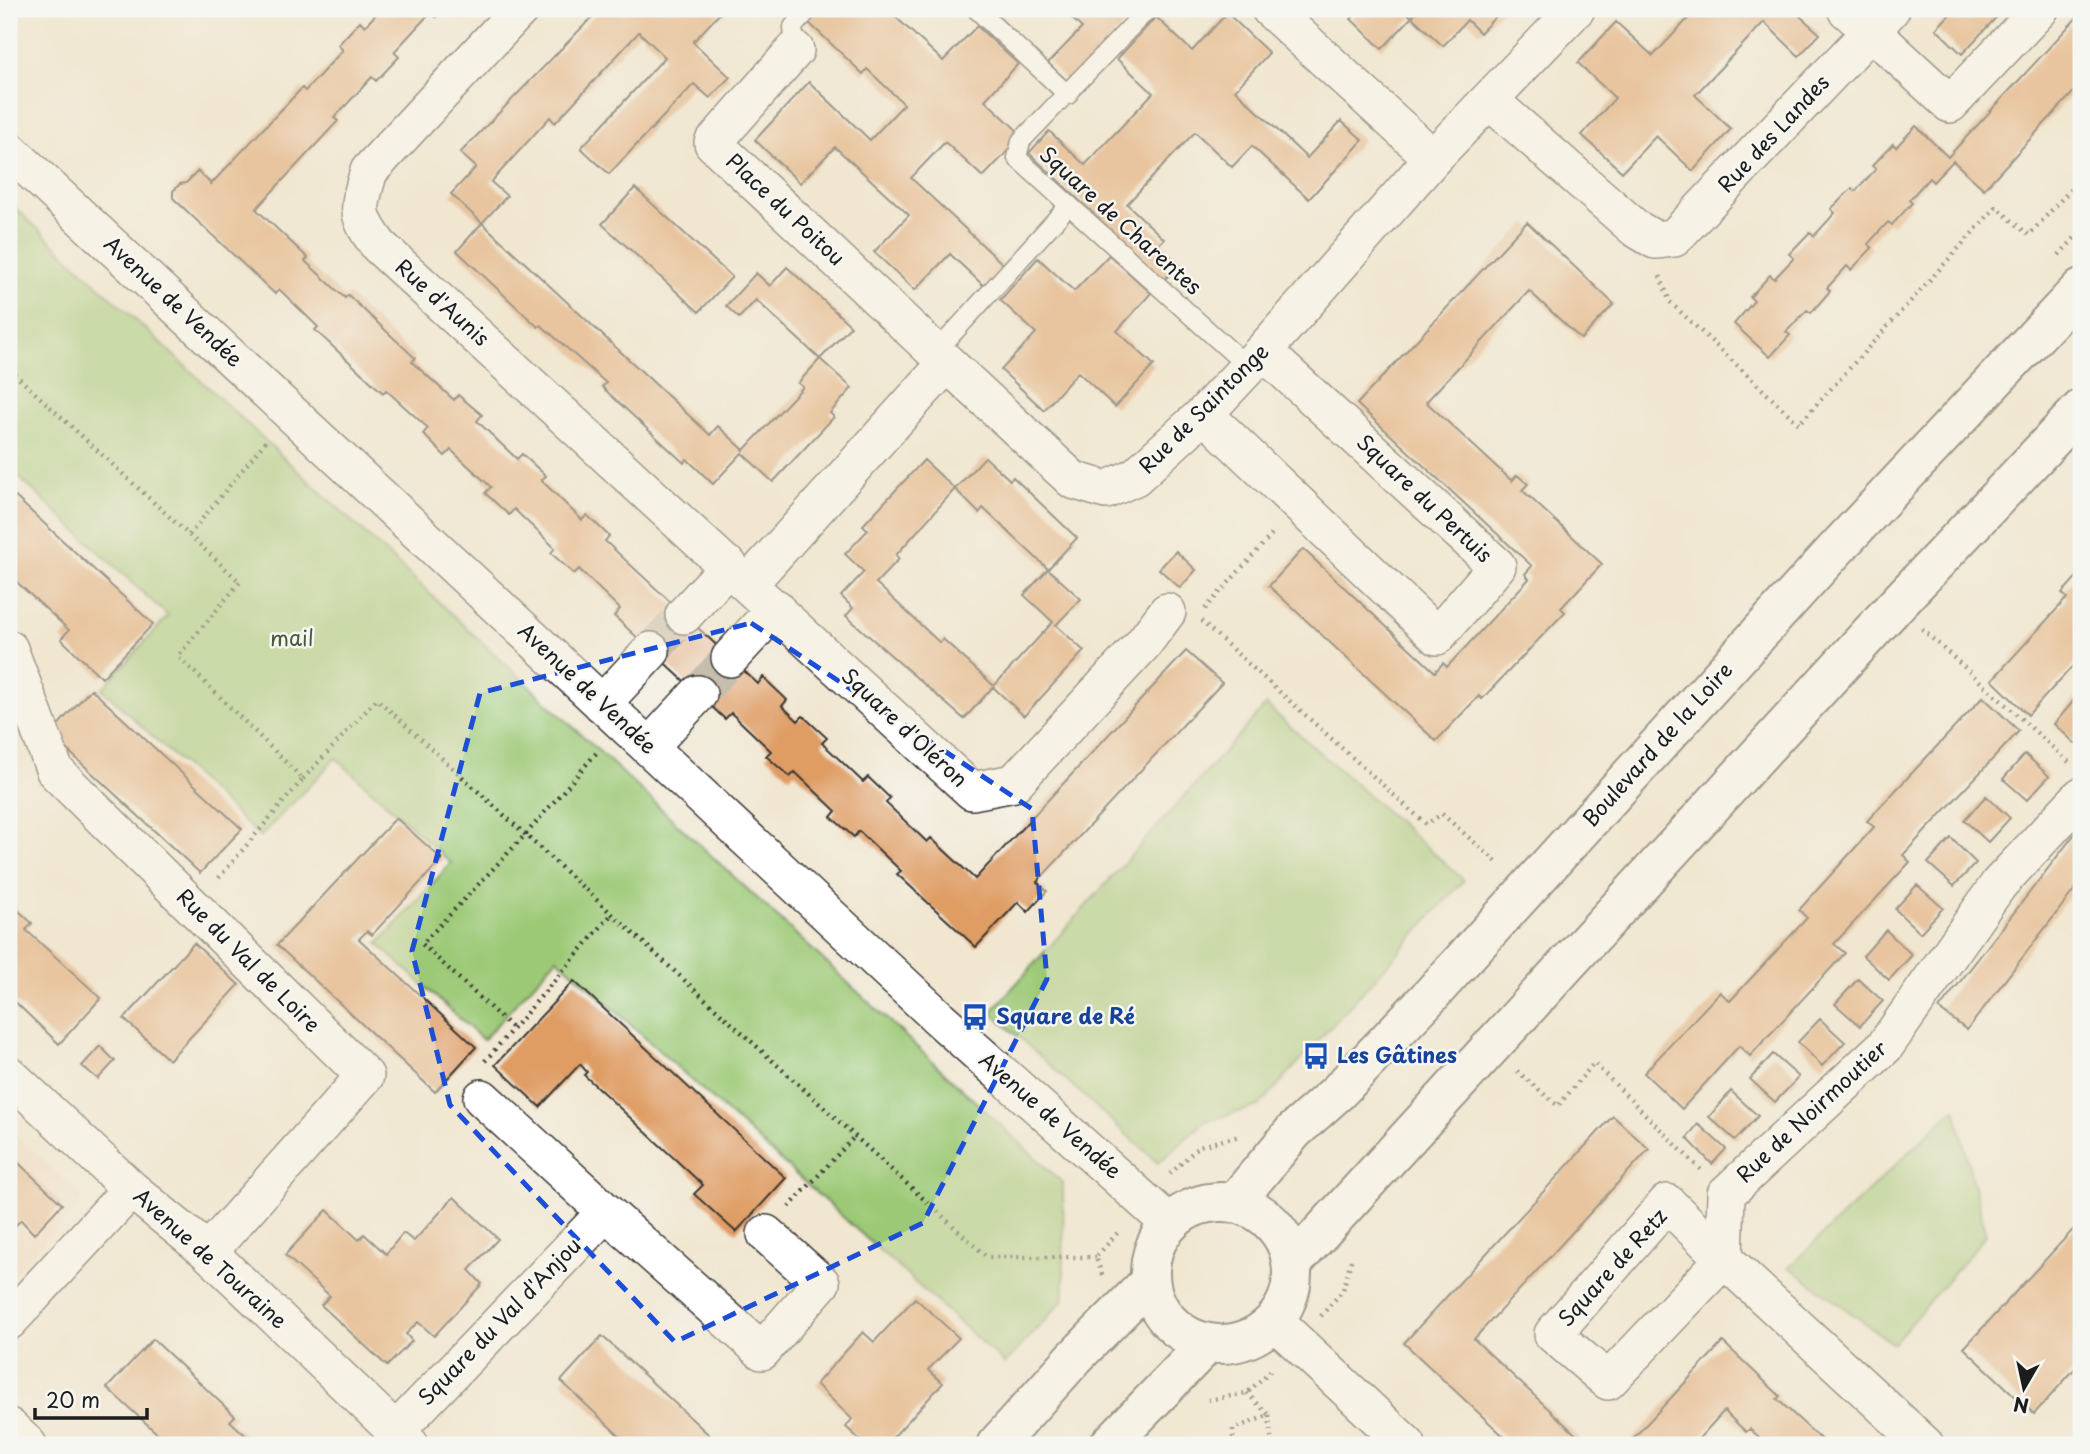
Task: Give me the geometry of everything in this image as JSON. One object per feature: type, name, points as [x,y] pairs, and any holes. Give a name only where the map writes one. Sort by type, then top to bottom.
[{"type":"street","name":"Rue d'Aunis","points":[[520,9],[369,171],[361,200],[361,222],[379,246],[739,574]]},
{"type":"street","points":[[1270,9],[1433,158]]},
{"type":"street","name":"Rue de Saintonge","points":[[942,357],[1073,480],[1106,490],[1135,477],[1204,414],[1256,359],[1433,158],[1576,9]]},
{"type":"street","name":"Rue des Landes","points":[[1656,240],[1674,238],[1690,224],[1869,16],[1950,104],[2040,9]]},
{"type":"street","name":"Place du Poitou","points":[[795,50],[713,143],[942,357]]},
{"type":"street","points":[[1489,100],[1635,228],[1656,240]]},
{"type":"street","name":"Avenue de Vendée","points":[[9,150],[940,1019],[1169,1223]]},
{"type":"street","name":"Boulevard de la Loire","points":[[1234,1203],[1294,1131],[1338,1092],[1430,996],[1836,549],[2081,288]]},
{"type":"street","points":[[684,615],[739,574],[942,357]]},
{"type":"street","name":"Square du Pertuis","points":[[1204,414],[1437,635],[1497,566],[1256,359]]},
{"type":"street","points":[[1292,1264],[1896,605],[2081,410]]},
{"type":"street","name":"Square d'Oléron","points":[[739,574],[972,791],[1014,783],[1143,644],[1182,615]]},
{"type":"street","points":[[730,658],[776,608]]},
{"type":"street","name":"Rue du Val de Loire","points":[[9,649],[55,771],[365,1076],[208,1252]]},
{"type":"street","points":[[612,713],[651,651]]},
{"type":"street","points":[[649,747],[698,694]]},
{"type":"street","name":"Rue de Noirmoutier","points":[[1724,1259],[1726,1194],[1885,1045],[2076,780]]},
{"type":"street","name":"Avenue de Touraine","points":[[9,1074],[131,1189],[208,1252],[402,1438]]},
{"type":"street","points":[[482,1098],[762,1351],[821,1283],[766,1234]]},
{"type":"street","points":[[9,1321],[131,1189]]},
{"type":"street","points":[[1667,1203],[1726,1194]]},
{"type":"street","points":[[1211,1202],[1234,1203],[1253,1209],[1269,1220],[1282,1235],[1292,1264],[1287,1301],[1274,1321],[1255,1336],[1232,1343],[1208,1343],[1186,1336],[1169,1322],[1156,1303],[1150,1281],[1151,1260],[1157,1240],[1169,1223],[1188,1209],[1211,1202]]},
{"type":"street","name":"Square de Retz","points":[[1667,1203],[1724,1259],[1608,1381],[1553,1334],[1667,1203]]},
{"type":"street","name":"Square du Val d'Anjou","points":[[402,1438],[606,1212]]},
{"type":"street","points":[[1724,1259],[1925,1445]]},
{"type":"street","points":[[996,1445],[1075,1356],[1150,1281]]},
{"type":"street","points":[[1274,1321],[1407,1445]]},
{"type":"street","points":[[1109,1445],[1208,1343]]},
{"type":"street","points":[[9,1427],[28,1445]]},
{"type":"lane","points":[[795,50],[793,27],[809,9]]},
{"type":"lane","points":[[976,9],[1068,95]]},
{"type":"lane","name":"Square de Charentes","points":[[1148,9],[1021,141],[1017,158],[1069,205],[1256,359]]},
{"type":"lane","points":[[942,357],[1069,205]]},
{"type":"path","points":[[1656,240],[1659,273],[1670,302],[1799,424],[1996,207],[2029,235],[2081,178]]},
{"type":"path","points":[[9,369],[240,582],[177,656],[303,779]]},
{"type":"path","points":[[189,535],[291,411]]},
{"type":"path","points":[[1298,506],[1182,615],[1426,824],[1443,814],[1499,865]]},
{"type":"path","points":[[1923,630],[2076,780]]},
{"type":"path","points":[[194,907],[303,779],[377,699],[987,1257],[1096,1257]]},
{"type":"path","points":[[511,1027],[422,944],[525,835],[612,713]]},
{"type":"path","points":[[482,1098],[485,1057],[612,915]]},
{"type":"path","points":[[1512,1067],[1558,1106],[1594,1063],[1726,1194]]},
{"type":"path","points":[[766,1234],[855,1136]]},
{"type":"path","points":[[1205,1400],[1247,1393],[1279,1362]]},
{"type":"path","points":[[1247,1393],[1269,1415],[1272,1445]]},
{"type":"path","points":[[1233,1445],[1233,1429],[1269,1415]]},
{"type":"highlighted area","points":[[751,623],[1032,809],[1047,979],[923,1223],[675,1342],[450,1105],[412,951],[480,693]]},
{"type":"shaded area","points":[[9,1129],[84,1198],[9,1280]]},
{"type":"green space","name":"mail","points":[[9,202],[1063,1183],[1064,1299],[1005,1364],[557,958],[483,1040],[378,944],[451,863],[336,758],[260,837],[102,689],[168,616],[9,468]]},
{"type":"green space","points":[[1266,705],[1464,880],[1259,1106],[1206,1121],[1158,1163],[991,1012]]},
{"type":"green space","points":[[1955,1108],[1986,1235],[1893,1344],[1789,1267]]},
{"type":"building","points":[[381,9],[444,9],[436,17],[431,12],[394,52],[399,57],[376,81],[372,77],[334,118],[338,121],[256,209],[308,258],[305,261],[345,298],[348,295],[415,358],[412,362],[454,400],[458,395],[482,415],[477,421],[517,459],[522,454],[546,476],[541,480],[582,520],[587,515],[609,536],[605,541],[758,684],[763,677],[787,700],[782,706],[798,721],[803,716],[827,738],[822,743],[863,782],[868,777],[890,798],[886,803],[927,842],[931,838],[975,879],[1186,651],[1222,683],[1037,882],[1047,891],[1028,912],[1018,902],[976,947],[897,874],[901,871],[859,831],[854,837],[831,817],[836,811],[795,772],[790,777],[766,756],[771,751],[731,713],[725,719],[614,616],[620,609],[579,569],[574,574],[551,553],[555,548],[514,509],[509,515],[485,493],[491,487],[451,450],[445,456],[423,434],[428,428],[386,390],[383,393],[315,330],[318,327],[279,289],[275,294],[173,198],[173,191],[198,171],[211,184],[302,88],[305,91],[343,50],[338,45],[360,21],[365,26]]},
{"type":"building","points":[[600,9],[724,9],[693,42],[730,77],[710,98],[694,84],[609,174],[581,148],[665,57],[639,32],[555,123],[550,117],[491,182],[507,196],[482,223],[451,194],[476,167],[460,153]]},
{"type":"building","points":[[817,9],[887,9],[943,61],[977,26],[1018,64],[985,100],[1022,135],[1003,156],[983,177],[945,142],[911,178],[1006,267],[986,288],[950,254],[915,290],[874,252],[909,215],[835,147],[800,183],[755,140],[809,82],[870,140],[904,104],[867,69],[863,74],[806,20]]},
{"type":"building","points":[[1062,9],[1139,9],[1070,84],[1048,63],[1082,28]]},
{"type":"building","points":[[1360,9],[1403,9],[1412,17],[1382,49],[1351,19]]},
{"type":"building","points":[[1419,9],[1503,9],[1480,33],[1467,20],[1443,46],[1412,17]]},
{"type":"building","points":[[1697,9],[1792,9],[1820,34],[1799,56],[1764,22],[1695,95],[1731,129],[1693,171],[1656,136],[1622,172],[1582,135],[1615,98],[1578,63],[1616,22],[1653,56]]},
{"type":"building","points":[[1955,9],[2004,9],[1962,54],[1936,29]]},
{"type":"building","points":[[1227,13],[1269,53],[1235,90],[1307,158],[1341,121],[1363,140],[1309,199],[1252,146],[1232,167],[1195,132],[1127,204],[1164,239],[1158,245],[1179,264],[1164,280],[1029,153],[1049,131],[1085,165],[1153,93],[1117,59],[1156,17],[1192,51]]},
{"type":"building","points":[[2081,13],[2081,84],[1984,189],[1953,161],[1933,182],[1929,178],[1909,200],[1912,203],[1892,225],[1888,222],[1868,244],[1872,248],[1851,270],[1847,266],[1827,288],[1830,291],[1811,313],[1807,310],[1786,332],[1790,335],[1770,357],[1734,324],[1754,301],[1750,297],[1770,275],[1774,279],[1794,258],[1789,254],[1810,232],[1814,236],[1835,213],[1831,209],[1852,188],[1856,191],[1876,169],[1872,166],[1893,144],[1896,147],[1916,126],[1948,157]]},
{"type":"building","points":[[635,188],[732,277],[699,312],[602,224]]},
{"type":"building","points":[[1527,222],[1614,304],[1581,339],[1529,291],[1426,402],[1512,481],[1517,475],[1528,484],[1522,490],[1602,564],[1561,608],[1565,612],[1482,699],[1479,696],[1436,741],[1269,586],[1303,549],[1435,672],[1443,663],[1447,667],[1529,579],[1525,574],[1532,566],[1357,404]]},
{"type":"building","points":[[482,223],[710,435],[718,426],[744,450],[803,387],[798,383],[820,359],[852,388],[830,413],[834,417],[773,482],[742,453],[713,484],[687,459],[684,463],[602,387],[606,383],[541,325],[538,327],[457,251]]},
{"type":"building","points":[[1109,255],[1151,293],[1117,331],[1154,365],[1115,407],[1078,372],[1044,410],[1001,370],[1036,333],[1000,300],[1038,258],[1074,291]]},
{"type":"building","points":[[787,267],[851,326],[820,359],[756,300],[739,318],[726,306],[756,273],[770,286]]},
{"type":"building","points":[[985,457],[1010,480],[1013,477],[1077,538],[1048,569],[983,508],[979,513],[955,489]]},
{"type":"building","points":[[924,460],[955,489],[896,555],[899,559],[876,583],[940,643],[943,639],[994,686],[1053,622],[1024,595],[1048,569],[1081,599],[1056,625],[1084,651],[1024,716],[993,687],[964,719],[846,616],[853,608],[841,596],[864,572],[845,554],[868,530],[863,525]]},
{"type":"building","points":[[9,491],[153,624],[102,678],[61,639],[69,630],[9,575]]},
{"type":"building","points":[[1176,551],[1196,570],[1180,588],[1159,569]]},
{"type":"building","points":[[2081,572],[2081,657],[2028,715],[1992,680],[2067,598],[2062,593]]},
{"type":"building","points":[[91,689],[242,829],[200,873],[50,734]]},
{"type":"building","points":[[1983,697],[2019,731],[1903,855],[1910,862],[1834,944],[1845,953],[1750,1056],[1739,1046],[1682,1109],[1644,1073],[1720,992],[1730,1001],[1807,918],[1799,910],[1874,827],[1867,821]]},
{"type":"building","points":[[2076,698],[2081,702],[2079,747],[2054,724]]},
{"type":"building","points":[[2025,754],[2049,776],[2027,800],[2003,779]]},
{"type":"building","points":[[1986,796],[2010,818],[1988,842],[1964,820]]},
{"type":"building","points":[[396,818],[442,859],[372,935],[367,931],[359,939],[476,1047],[435,1092],[277,945]]},
{"type":"building","points":[[2081,826],[2081,881],[1967,1030],[1939,1009]]},
{"type":"building","points":[[1951,838],[1976,863],[1954,886],[1928,863]]},
{"type":"building","points":[[1917,885],[1943,908],[1920,933],[1895,909]]},
{"type":"building","points":[[9,902],[32,923],[26,930],[101,998],[59,1044],[9,996]]},
{"type":"building","points":[[1886,930],[1912,955],[1889,980],[1863,956]]},
{"type":"building","points":[[194,943],[239,985],[169,1060],[124,1019]]},
{"type":"building","points":[[1858,979],[1883,1001],[1860,1026],[1835,1004]]},
{"type":"building","points":[[574,981],[786,1178],[736,1232],[694,1194],[703,1185],[584,1075],[587,1072],[580,1064],[540,1107],[495,1065]]},
{"type":"building","points":[[1820,1019],[1845,1042],[1822,1066],[1798,1042]]},
{"type":"building","points":[[100,1046],[115,1061],[98,1079],[82,1066]]},
{"type":"building","points":[[1773,1054],[1799,1077],[1775,1102],[1750,1079]]},
{"type":"building","points":[[1731,1091],[1758,1116],[1735,1140],[1709,1117]]},
{"type":"building","points":[[1613,1116],[1649,1149],[1474,1339],[1587,1445],[1513,1445],[1404,1343]]},
{"type":"building","points":[[1698,1124],[1726,1149],[1712,1164],[1687,1138]]},
{"type":"building","points":[[9,1154],[62,1204],[34,1234],[21,1220],[9,1232]]},
{"type":"building","points":[[454,1197],[498,1239],[469,1270],[482,1284],[434,1336],[418,1322],[406,1334],[412,1341],[387,1366],[321,1305],[330,1296],[285,1255],[327,1210],[359,1240],[364,1234],[386,1254],[403,1233],[414,1241]]},
{"type":"building","points":[[2081,1221],[2081,1362],[2034,1414],[1964,1348]]},
{"type":"building","points":[[915,1298],[959,1338],[928,1370],[943,1383],[886,1445],[866,1445],[846,1427],[852,1419],[816,1384],[863,1332],[874,1342]]},
{"type":"building","points":[[602,1336],[720,1445],[629,1445],[561,1381]]},
{"type":"building","points":[[153,1339],[235,1416],[230,1421],[256,1445],[170,1445],[107,1388]]},
{"type":"building","points":[[1723,1342],[1780,1396],[1777,1399],[1827,1445],[1768,1445],[1750,1429],[1746,1432],[1724,1411],[1693,1445],[1627,1445]]},
{"type":"tunnel","points":[[651,651],[684,615]]},
{"type":"tunnel","points":[[698,694],[730,658]]},
{"type":"place","name":"Square de Ré","points":[[975,1017]]},
{"type":"place","name":"Les Gâtines","points":[[1316,1056]]}]
